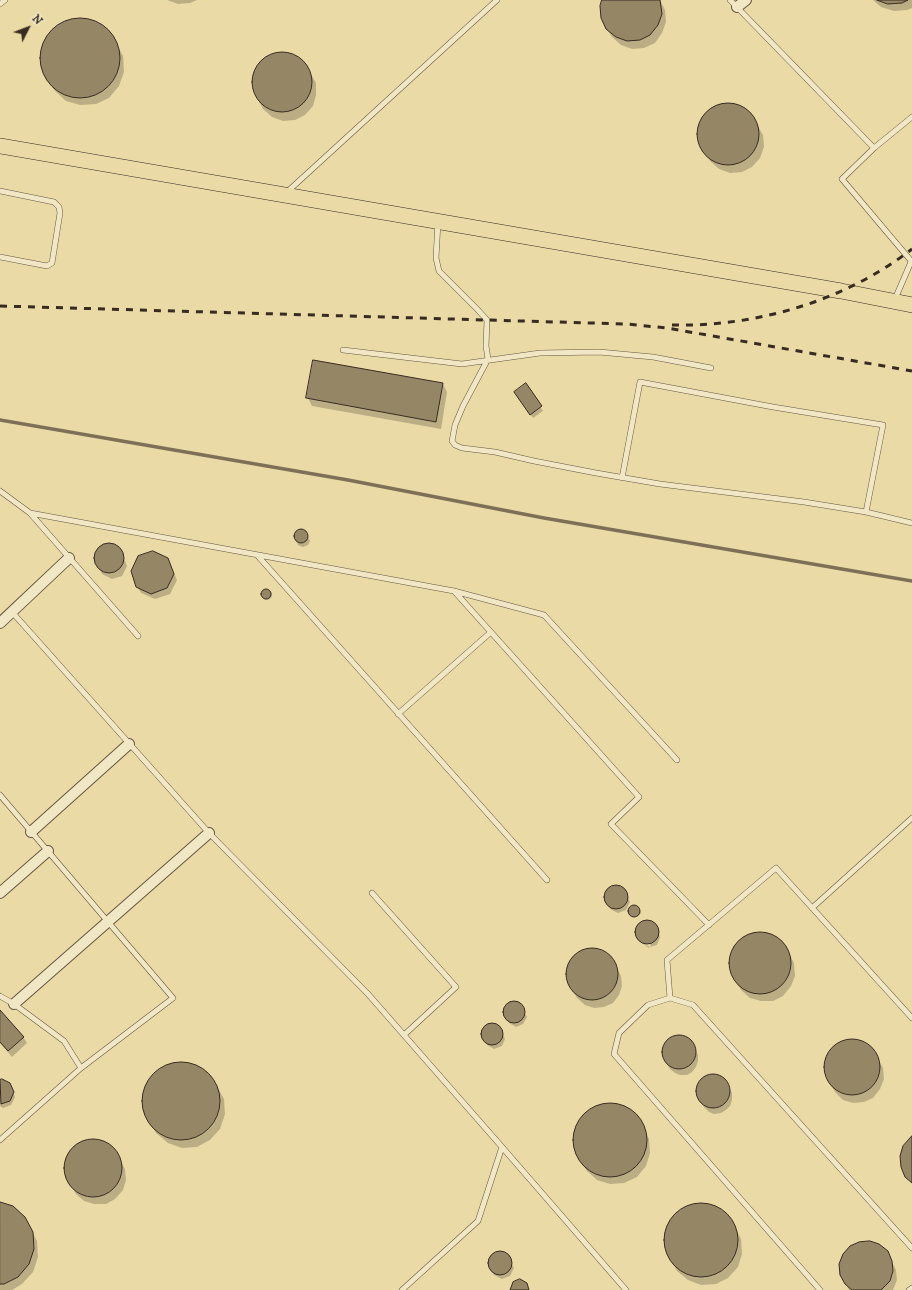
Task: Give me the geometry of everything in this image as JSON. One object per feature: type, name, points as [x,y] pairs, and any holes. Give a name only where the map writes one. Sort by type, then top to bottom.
[{"type":"main road","points":[[0,146],[841,291],[912,305]]},
{"type":"street","points":[[734,4],[746,0]]},
{"type":"street","points":[[0,623],[69,558]]},
{"type":"street","points":[[31,832],[129,744]]},
{"type":"street","points":[[14,1004],[209,833]]},
{"type":"street","points":[[0,893],[48,851]]},
{"type":"lane","points":[[0,4],[5,0]]},
{"type":"lane","points":[[284,195],[497,0]]},
{"type":"lane","points":[[734,4],[874,148]]},
{"type":"lane","points":[[894,302],[911,262],[842,179],[874,148],[912,117]]},
{"type":"lane","points":[[0,191],[54,202],[59,208],[60,213],[52,263],[46,266],[0,257]]},
{"type":"lane","points":[[438,222],[436,258],[439,271],[478,309],[487,320],[486,346],[488,359],[476,380],[455,425],[452,441],[455,445],[462,448],[495,452],[622,478],[804,502],[866,512],[912,523]]},
{"type":"lane","points":[[343,350],[462,364],[488,359],[540,353],[600,352],[653,357],[711,368]]},
{"type":"lane","points":[[622,478],[640,382],[773,407],[883,425],[866,512]]},
{"type":"lane","points":[[0,491],[30,513],[138,636]]},
{"type":"lane","points":[[30,513],[454,591],[544,615],[677,760]]},
{"type":"lane","points":[[256,555],[547,880]]},
{"type":"lane","points":[[454,591],[639,797],[611,824],[709,925]]},
{"type":"lane","points":[[12,612],[209,833],[368,994],[626,1290]]},
{"type":"lane","points":[[398,714],[491,632]]},
{"type":"lane","points":[[0,795],[173,998],[81,1068],[0,1140]]},
{"type":"lane","points":[[812,908],[912,818]]},
{"type":"lane","points":[[670,998],[667,960],[776,868],[912,1018]]},
{"type":"lane","points":[[372,893],[456,987],[404,1035]]},
{"type":"lane","points":[[0,996],[14,1004],[64,1041],[81,1068]]},
{"type":"lane","points":[[820,1290],[614,1054],[619,1033],[648,1005],[670,998],[693,1005],[912,1248]]},
{"type":"lane","points":[[402,1290],[478,1221],[502,1147]]},
{"type":"building","points":[[602,0],[660,0],[662,14],[658,25],[650,35],[640,40],[627,41],[616,37],[606,29],[601,18],[600,6]]},
{"type":"building","points":[[877,0],[908,0],[902,3],[888,4]]},
{"type":"building","points":[[80,18],[95,21],[108,30],[117,43],[120,58],[117,73],[108,86],[95,95],[80,98],[65,95],[52,86],[43,73],[40,58],[43,43],[52,30],[65,21]]},
{"type":"building","points":[[276,52],[288,52],[304,60],[310,70],[312,82],[310,94],[304,104],[288,112],[276,112],[260,104],[252,88],[252,76],[260,60]]},
{"type":"building","points":[[728,103],[740,105],[750,112],[757,122],[759,134],[757,146],[750,156],[740,163],[728,165],[716,163],[706,156],[699,146],[697,134],[699,122],[706,112],[716,105]]},
{"type":"building","points":[[313,360],[443,383],[436,422],[306,398]]},
{"type":"building","points":[[526,383],[542,406],[530,415],[514,392]]},
{"type":"building","points":[[298,529],[304,529],[308,533],[308,539],[304,543],[298,543],[294,539],[294,533]]},
{"type":"building","points":[[109,543],[115,544],[123,552],[123,564],[115,572],[109,573],[103,572],[95,564],[94,558],[95,552],[103,544]]},
{"type":"building","points":[[153,551],[168,558],[174,574],[167,588],[151,594],[136,587],[131,571],[138,556]]},
{"type":"building","points":[[264,589],[268,589],[270,590],[270,598],[264,599],[261,596],[261,592]]},
{"type":"building","points":[[616,885],[624,889],[628,897],[624,905],[616,909],[608,905],[604,897],[608,889]]},
{"type":"building","points":[[634,905],[638,907],[640,911],[638,915],[634,917],[630,915],[628,911],[630,907]]},
{"type":"building","points":[[647,920],[655,924],[659,932],[655,940],[647,944],[639,940],[635,932],[639,924]]},
{"type":"building","points":[[760,932],[772,934],[782,941],[789,951],[791,963],[789,975],[782,985],[772,992],[760,994],[748,992],[738,985],[731,975],[729,963],[731,951],[738,941],[748,934]]},
{"type":"building","points":[[592,948],[606,952],[614,960],[618,974],[614,988],[606,996],[592,1000],[578,996],[570,988],[566,974],[570,960],[578,952]]},
{"type":"building","points":[[514,1001],[522,1004],[525,1012],[522,1020],[514,1023],[506,1020],[503,1012],[506,1004]]},
{"type":"building","points":[[0,1010],[24,1037],[8,1051],[0,1042]]},
{"type":"building","points":[[492,1023],[500,1026],[503,1034],[500,1042],[492,1045],[484,1042],[481,1034],[484,1026]]},
{"type":"building","points":[[676,1035],[682,1035],[691,1040],[695,1046],[695,1058],[691,1064],[682,1069],[676,1069],[667,1064],[662,1055],[662,1049],[667,1040]]},
{"type":"building","points":[[852,1039],[863,1041],[872,1047],[878,1056],[880,1067],[878,1078],[872,1087],[863,1093],[852,1095],[841,1093],[832,1087],[826,1078],[824,1067],[826,1056],[832,1047],[841,1041]]},
{"type":"building","points":[[173,1062],[189,1062],[203,1068],[214,1079],[220,1093],[220,1109],[214,1123],[203,1134],[189,1140],[173,1140],[159,1134],[148,1123],[142,1109],[142,1093],[148,1079],[159,1068]]},
{"type":"building","points":[[710,1074],[716,1074],[725,1079],[729,1085],[729,1097],[725,1103],[716,1108],[710,1108],[701,1103],[696,1094],[696,1088],[701,1079]]},
{"type":"building","points":[[2,1079],[10,1083],[14,1092],[10,1101],[1,1104],[0,1080]]},
{"type":"building","points":[[610,1103],[624,1106],[636,1114],[644,1126],[647,1140],[644,1154],[636,1166],[624,1174],[610,1177],[596,1174],[584,1166],[576,1154],[573,1140],[576,1126],[584,1114],[596,1106]]},
{"type":"building","points":[[912,1136],[912,1183],[905,1177],[901,1167],[900,1156],[903,1146]]},
{"type":"building","points":[[93,1139],[104,1141],[117,1152],[120,1157],[122,1168],[120,1179],[109,1192],[104,1195],[93,1197],[82,1195],[69,1184],[66,1179],[64,1168],[66,1157],[77,1144],[82,1141]]},
{"type":"building","points":[[0,1202],[13,1206],[25,1217],[33,1232],[34,1249],[29,1264],[18,1277],[4,1284],[0,1284]]},
{"type":"building","points":[[701,1203],[715,1206],[727,1214],[735,1226],[738,1240],[735,1254],[727,1266],[715,1274],[701,1277],[687,1274],[675,1266],[667,1254],[664,1240],[667,1226],[675,1214],[687,1206]]},
{"type":"building","points":[[870,1241],[879,1244],[888,1251],[892,1261],[893,1271],[890,1281],[881,1290],[852,1290],[845,1284],[840,1275],[839,1264],[843,1254],[850,1246],[859,1242]]},
{"type":"building","points":[[500,1251],[505,1252],[511,1258],[511,1268],[505,1274],[500,1275],[495,1274],[489,1268],[488,1263],[489,1258],[495,1252]]},
{"type":"building","points":[[520,1279],[527,1283],[529,1290],[510,1290],[513,1282]]},
{"type":"waterway","points":[[0,420],[348,480],[544,518],[912,581]]},
{"type":"railway","points":[[672,325],[736,321],[767,316],[798,307],[829,296],[858,283],[886,267],[912,249]]},
{"type":"railway","points":[[0,306],[626,324],[667,328],[912,371]]}]
